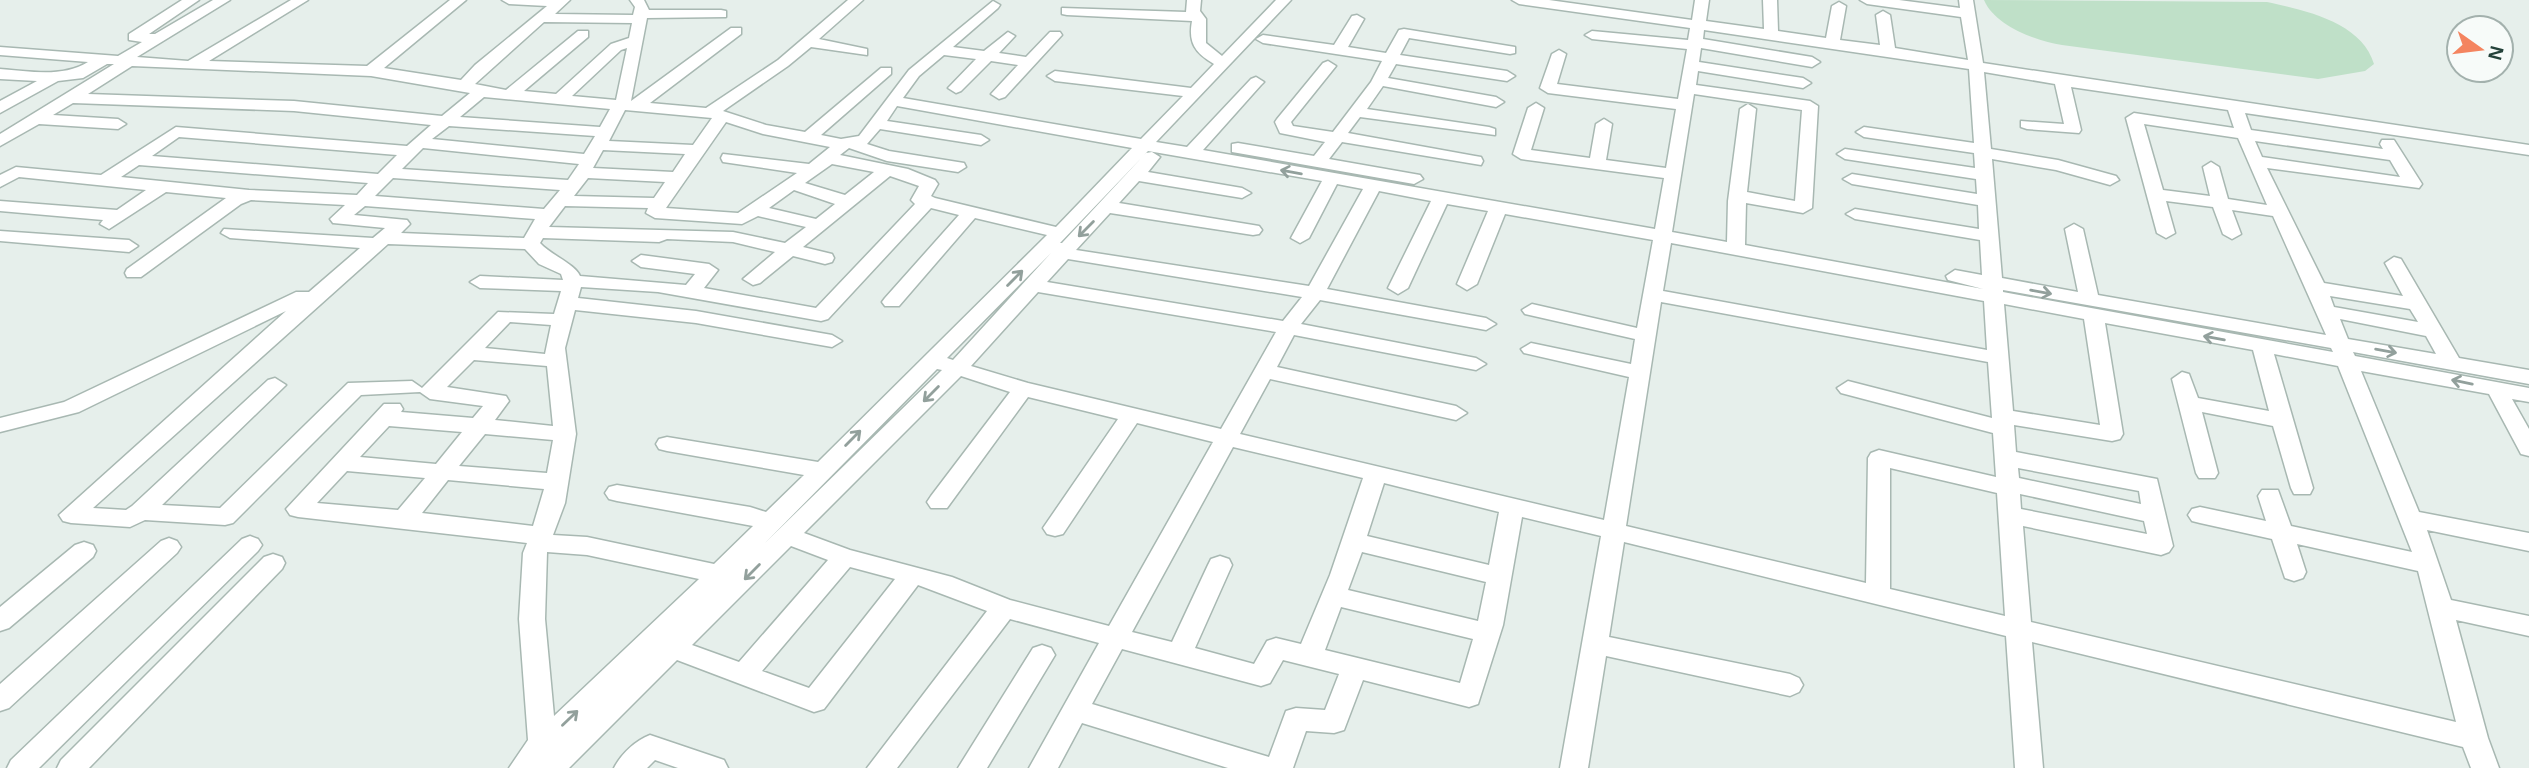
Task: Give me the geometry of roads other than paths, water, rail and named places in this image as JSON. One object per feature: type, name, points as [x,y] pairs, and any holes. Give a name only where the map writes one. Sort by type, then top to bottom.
[{"type":"street","points":[[162,0],[191,1]]},
{"type":"street","points":[[0,141],[74,98],[160,38],[223,0]]},
{"type":"street","points":[[192,65],[301,0]]},
{"type":"street","points":[[371,71],[459,0]]},
{"type":"street","points":[[509,0],[561,2]]},
{"type":"street","points":[[856,0],[715,115],[699,150],[655,213],[742,219],[840,148],[864,139],[914,73],[993,5]]},
{"type":"street","points":[[1194,0],[1196,37],[1203,52],[1225,63]]},
{"type":"street","points":[[523,768],[540,746],[719,574],[779,529],[955,370],[1033,285],[1057,243],[1108,207],[1195,93],[1284,0]]},
{"type":"street","points":[[737,31],[629,104],[569,187],[546,260],[569,271],[568,298],[555,348],[565,434],[557,482],[535,553],[532,620],[540,746],[550,768],[675,649],[779,529],[821,470],[931,360],[1057,243],[1300,0]]},
{"type":"street","points":[[1519,0],[1601,6],[1650,19],[1695,45],[1803,83]]},
{"type":"street","points":[[1650,19],[1656,0]]},
{"type":"street","points":[[1574,768],[1702,0]]},
{"type":"street","points":[[1770,0],[1772,35]]},
{"type":"street","points":[[1867,0],[1966,6],[1976,65],[2029,768]]},
{"type":"street","points":[[160,38],[134,37],[191,1]]},
{"type":"street","points":[[464,85],[480,68],[561,2]]},
{"type":"street","points":[[1832,43],[1839,6]]},
{"type":"street","points":[[540,18],[639,11],[721,14]]},
{"type":"street","points":[[629,104],[639,11]]},
{"type":"street","points":[[1067,11],[1197,17]]},
{"type":"street","points":[[1883,15],[1888,51]]},
{"type":"street","points":[[1339,50],[1357,19]]},
{"type":"street","points":[[1319,162],[1379,81],[1404,33],[1510,50]]},
{"type":"street","points":[[512,93],[583,34]]},
{"type":"street","points":[[999,93],[1055,35]]},
{"type":"street","points":[[1592,35],[1695,45],[1811,62]]},
{"type":"street","points":[[1695,45],[1772,35],[2528,151]]},
{"type":"street","points":[[956,88],[1008,36]]},
{"type":"street","points":[[1263,39],[1507,76]]},
{"type":"street","points":[[561,98],[616,47],[636,40]]},
{"type":"street","points":[[809,41],[862,52]]},
{"type":"street","points":[[941,50],[1029,62]]},
{"type":"street","points":[[0,51],[192,65],[371,71],[464,85],[481,92],[629,104],[715,115],[840,148],[887,170],[929,184],[920,200],[971,212],[1057,243],[1486,324]]},
{"type":"street","points":[[1559,54],[1548,88],[1810,106],[1804,208],[1743,197],[1737,201]]},
{"type":"street","points":[[0,74],[54,77],[78,75],[106,59]]},
{"type":"street","points":[[1328,66],[1283,122],[1286,130],[1475,160]]},
{"type":"street","points":[[808,138],[886,71]]},
{"type":"street","points":[[1055,76],[1195,93]]},
{"type":"street","points":[[0,108],[8,98],[54,77]]},
{"type":"street","points":[[1379,81],[1496,102]]},
{"type":"street","points":[[2027,124],[2073,130],[2062,81]]},
{"type":"street","points":[[1195,148],[1255,82]]},
{"type":"street","points":[[275,385],[130,519],[71,515],[218,386],[327,285],[401,224],[339,219],[414,147],[481,92]]},
{"type":"street","points":[[74,98],[294,106],[444,121],[661,235],[733,237],[825,258]]},
{"type":"street","points":[[894,101],[1195,148],[1319,162],[1663,230],[2092,309],[2342,351],[2497,390],[2529,395]]},
{"type":"street","points":[[106,180],[220,105]]},
{"type":"street","points":[[2234,106],[2255,161],[2317,288],[2429,564],[2474,738],[2485,768]]},
{"type":"street","points":[[1536,108],[1521,154],[1673,174]]},
{"type":"street","points":[[1736,243],[1737,201],[1748,109]]},
{"type":"street","points":[[1357,112],[1489,132]]},
{"type":"street","points":[[2166,233],[2134,118],[2396,156]]},
{"type":"street","points":[[36,119],[118,124]]},
{"type":"street","points":[[215,191],[313,121]]},
{"type":"street","points":[[876,124],[981,140]]},
{"type":"street","points":[[1597,164],[1604,124]]},
{"type":"street","points":[[2255,161],[2413,184],[2378,127]]},
{"type":"street","points":[[176,132],[284,141],[414,147],[569,187],[660,203]]},
{"type":"street","points":[[1864,132],[1983,159]]},
{"type":"street","points":[[840,148],[958,167]]},
{"type":"street","points":[[1195,148],[1331,180],[1498,208],[1663,230]]},
{"type":"street","points":[[230,233],[380,241],[699,150]]},
{"type":"street","points":[[1845,154],[1983,159],[2058,165],[2110,180]]},
{"type":"street","points":[[729,158],[813,170]]},
{"type":"street","points":[[136,160],[569,187]]},
{"type":"street","points":[[2211,167],[2220,203],[2232,234]]},
{"type":"street","points":[[0,182],[8,169],[249,195],[361,200],[678,177]]},
{"type":"street","points":[[753,279],[887,170]]},
{"type":"street","points":[[1135,175],[1242,193]]},
{"type":"street","points":[[1852,179],[1986,201]]},
{"type":"street","points":[[1300,238],[1331,180]]},
{"type":"street","points":[[792,184],[848,202]]},
{"type":"street","points":[[83,242],[164,185]]},
{"type":"street","points":[[1043,768],[1288,328],[1315,293],[1373,187]]},
{"type":"street","points":[[2156,194],[2281,212]]},
{"type":"street","points":[[134,273],[235,200],[249,195]]},
{"type":"street","points":[[1398,288],[1441,198]]},
{"type":"street","points":[[719,574],[587,546],[404,519],[298,509],[383,418],[469,353],[505,316],[623,284],[691,291],[821,315],[928,201]]},
{"type":"street","points":[[0,206],[120,216]]},
{"type":"street","points":[[1108,207],[1253,230]]},
{"type":"street","points":[[1467,284],[1498,208]]},
{"type":"street","points":[[755,210],[821,225]]},
{"type":"street","points":[[892,302],[971,212]]},
{"type":"street","points":[[623,284],[677,214]]},
{"type":"street","points":[[1855,214],[1989,236]]},
{"type":"street","points":[[1848,388],[2002,422],[2112,434],[2092,309],[2074,229]]},
{"type":"street","points":[[0,236],[129,246]]},
{"type":"street","points":[[641,261],[709,270],[691,291]]},
{"type":"street","points":[[2394,263],[2451,362]]},
{"type":"street","points":[[480,282],[832,341]]},
{"type":"street","points":[[0,425],[71,407],[327,285]]},
{"type":"street","points":[[1033,285],[1288,328],[1476,364]]},
{"type":"street","points":[[2317,288],[2418,304]]},
{"type":"street","points":[[1654,295],[1999,358]]},
{"type":"street","points":[[2092,309],[2262,347],[2342,351],[2451,362],[2529,377]]},
{"type":"street","points":[[1532,310],[1647,336]]},
{"type":"street","points":[[2326,311],[2433,331]]},
{"type":"street","points":[[2262,347],[2302,488]]},
{"type":"street","points":[[1531,349],[1641,373]]},
{"type":"street","points":[[469,353],[556,361]]},
{"type":"street","points":[[931,360],[955,370],[1023,389],[1615,530],[2019,631],[2474,738]]},
{"type":"street","points":[[1264,371],[1456,413]]},
{"type":"street","points":[[2182,379],[2207,473]]},
{"type":"street","points":[[140,512],[225,517],[355,388],[421,390],[498,401],[404,519]]},
{"type":"street","points":[[939,502],[1023,389]]},
{"type":"street","points":[[2497,390],[2529,449]]},
{"type":"street","points":[[2188,403],[2281,420]]},
{"type":"street","points":[[1055,527],[1130,415]]},
{"type":"street","points":[[383,418],[565,434]]},
{"type":"street","points":[[667,444],[821,470]]},
{"type":"street","points":[[1878,596],[1879,458],[2155,515]]},
{"type":"street","points":[[2006,458],[2149,485],[2161,546],[2010,515]]},
{"type":"street","points":[[341,463],[557,482]]},
{"type":"street","points":[[1309,656],[1354,541],[1376,473]]},
{"type":"street","points":[[617,494],[750,515],[845,557],[911,577],[943,583],[1004,608],[1261,676],[1276,648],[1469,696],[1488,633],[1512,505]]},
{"type":"street","points":[[2270,496],[2284,533],[2294,572]]},
{"type":"street","points":[[2200,515],[2429,564]]},
{"type":"street","points":[[2410,518],[2529,542]]},
{"type":"street","points":[[1354,541],[1499,576]]},
{"type":"street","points":[[21,768],[250,545]]},
{"type":"street","points":[[0,699],[169,547]]},
{"type":"street","points":[[0,621],[84,551]]},
{"type":"street","points":[[743,675],[845,557]]},
{"type":"street","points":[[71,768],[273,563]]},
{"type":"street","points":[[1180,653],[1220,565]]},
{"type":"street","points":[[675,649],[814,701],[911,577]]},
{"type":"street","points":[[1333,596],[1488,633]]},
{"type":"street","points":[[2441,607],[2529,626]]},
{"type":"street","points":[[881,768],[1004,608]]},
{"type":"street","points":[[1595,644],[1790,685]]},
{"type":"street","points":[[972,768],[1042,655]]},
{"type":"street","points":[[1279,768],[1296,719],[1334,722],[1354,667]]},
{"type":"street","points":[[1075,710],[1267,768]]},
{"type":"street","points":[[628,768],[650,747],[713,768]]}]
